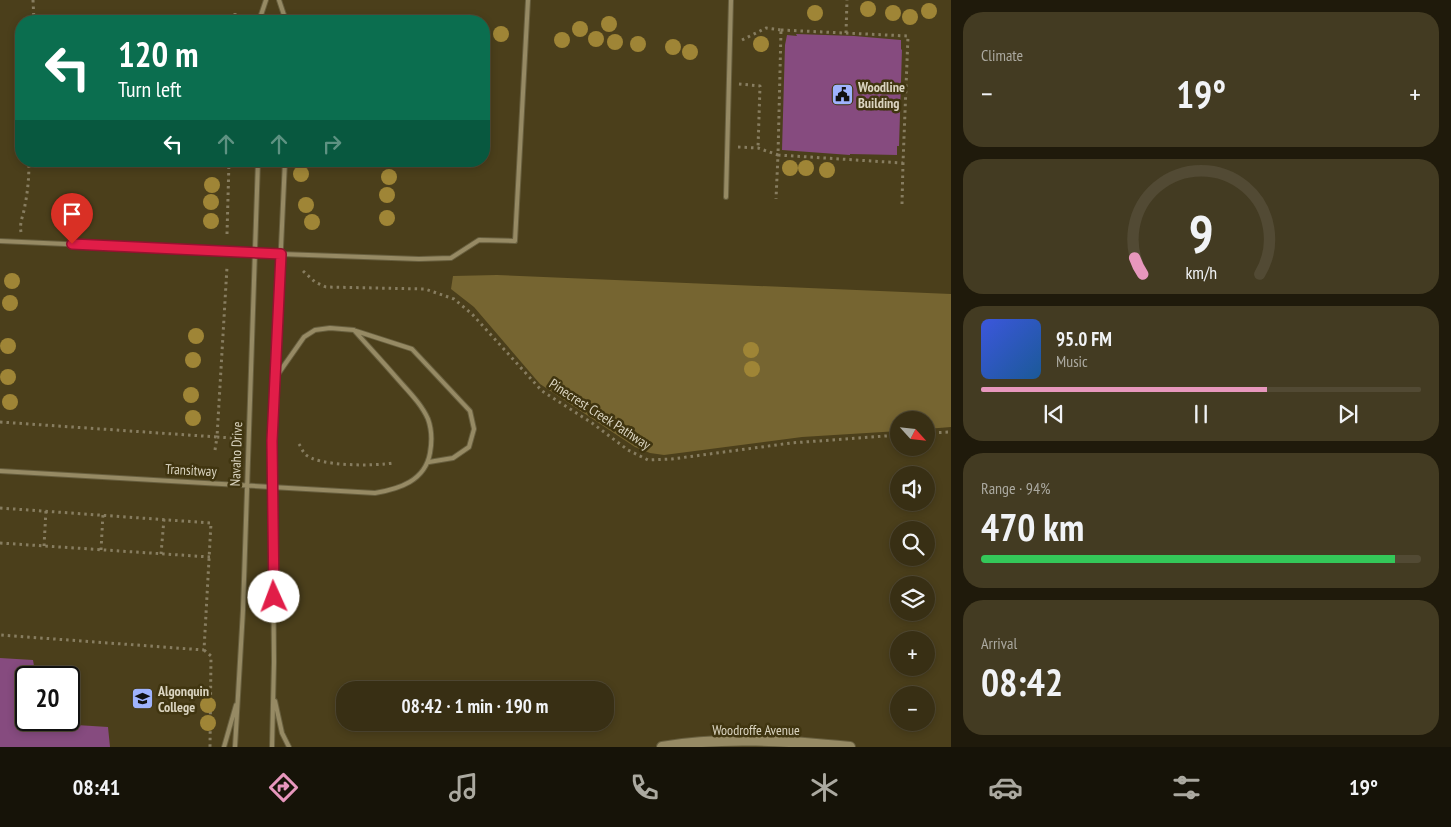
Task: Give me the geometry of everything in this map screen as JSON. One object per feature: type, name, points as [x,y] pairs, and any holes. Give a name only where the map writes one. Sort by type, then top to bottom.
[{"type":"main road","name":"Woodroffe Avenue","points":[[662,747],[677,744],[757,741],[850,747]]},
{"type":"lane","points":[[262,15],[266,0]]},
{"type":"lane","points":[[279,0],[284,15]]},
{"type":"lane","points":[[0,241],[419,259],[451,258],[479,240],[515,241],[528,0]]},
{"type":"lane","points":[[726,197],[731,0]]},
{"type":"lane","name":"Navaho Drive","points":[[235,747],[244,583],[258,167]]},
{"type":"lane","points":[[272,747],[274,694],[272,441],[285,167]]},
{"type":"lane","points":[[276,377],[304,337],[316,330],[330,328],[354,330],[412,349],[470,411],[474,429],[469,446],[453,458],[429,462],[432,440],[428,420],[417,401],[354,330]]},
{"type":"lane","name":"Transitway","points":[[0,471],[375,493],[396,490],[410,482],[421,473],[429,462]]},
{"type":"lane","points":[[274,694],[282,733],[289,747]]},
{"type":"lane","points":[[224,747],[238,695]]},
{"type":"path","points":[[34,0],[34,15]]},
{"type":"path","points":[[846,33],[847,0]]},
{"type":"path","points":[[730,41],[741,41],[766,28],[908,36],[902,204]]},
{"type":"path","points":[[776,199],[781,30]]},
{"type":"path","points":[[729,84],[760,86],[758,148]]},
{"type":"path","points":[[727,147],[758,148],[778,156],[903,162]]},
{"type":"path","points":[[22,242],[20,226],[24,215],[29,167]]},
{"type":"path","points":[[227,234],[230,167]]},
{"type":"path","points":[[215,450],[227,268]]},
{"type":"path","name":"Pinecrest Creek Pathway","points":[[303,271],[315,282],[326,287],[425,290],[454,299],[472,314],[542,391],[592,423],[628,450],[648,460],[791,443],[890,436]]},
{"type":"path","points":[[0,422],[233,438]]},
{"type":"path","points":[[935,433],[951,432]]},
{"type":"path","points":[[300,444],[306,455],[316,461],[378,466],[393,462]]},
{"type":"path","points":[[0,508],[211,523],[204,650]]},
{"type":"path","points":[[44,546],[46,510]]},
{"type":"path","points":[[101,550],[103,514]]},
{"type":"path","points":[[161,554],[164,519]]},
{"type":"path","points":[[0,543],[210,557]]},
{"type":"path","points":[[0,635],[204,650],[211,656],[210,747]]},
{"type":"shaded area","points":[[497,275],[951,294],[951,427],[935,428],[935,411],[890,411],[890,432],[802,437],[664,455],[650,453],[635,447],[540,384],[474,307],[451,289],[453,276]]},
{"type":"building","name":"Woodline Building","points":[[796,34],[901,40],[899,146],[897,146],[897,155],[850,155],[782,150],[785,45],[787,35],[797,36]]},
{"type":"building","points":[[0,658],[33,660],[34,666],[15,666],[15,731],[80,731],[80,725],[108,727],[110,747],[0,747]]},
{"type":"place","name":"Woodline Building","points":[[842,95]]},
{"type":"place","name":"Algonquin College","points":[[142,699]]},
{"type":"route","points":[[72,244],[281,254],[272,441],[274,597]]}]
